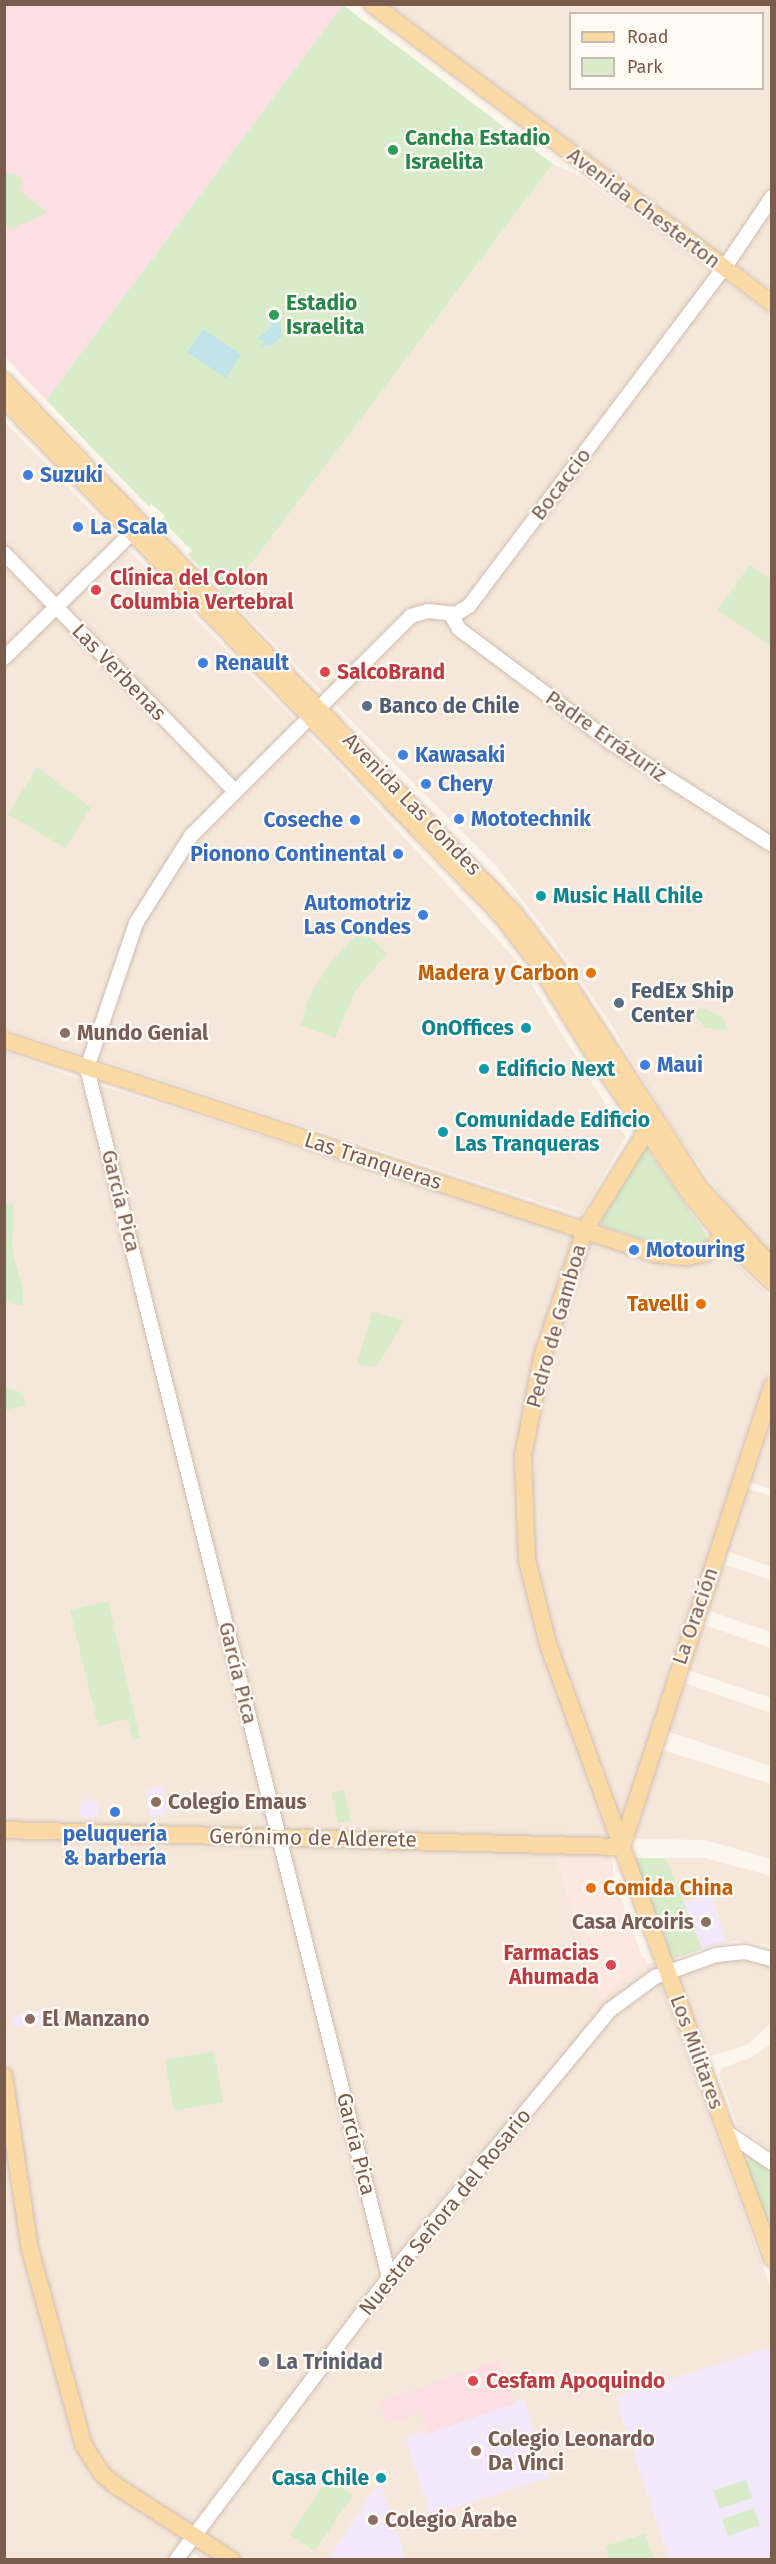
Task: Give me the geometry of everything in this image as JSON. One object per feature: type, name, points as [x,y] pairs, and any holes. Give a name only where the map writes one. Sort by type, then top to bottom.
[{"type":"main road","name":"Avenida Chesterton","points":[[372,4],[771,303]]},
{"type":"main road","name":"Avenida Las Condes","points":[[4,381],[137,527],[315,712],[479,874],[530,932],[725,1229],[771,1267]]},
{"type":"main road","name":"Avenida Las Condes","points":[[4,399],[137,527]]},
{"type":"main road","name":"Avenida Las Condes","points":[[315,712],[519,937],[647,1130],[725,1229],[771,1282]]},
{"type":"main road","name":"Las Tranqueras","points":[[4,1040],[656,1254],[687,1257],[715,1247],[725,1229]]},
{"type":"main road","name":"Pedro de Gamboa","points":[[622,1847],[540,1622],[524,1528],[523,1464],[533,1395],[585,1230],[647,1130]]},
{"type":"main road","name":"La Oración","points":[[622,1847],[771,1386]]},
{"type":"main road","name":"Gerónimo de Alderete","points":[[4,1830],[622,1847]]},
{"type":"main road","name":"Los Militares","points":[[622,1847],[771,2258]]},
{"type":"main road","points":[[4,2076],[30,2249],[80,2438],[106,2479],[232,2559]]},
{"type":"street","name":"Bocaccio","points":[[451,615],[469,606],[724,267],[771,197]]},
{"type":"street","points":[[4,658],[137,527]]},
{"type":"street","name":"Las Verbenas","points":[[4,553],[234,790]]},
{"type":"street","points":[[87,1068],[122,958],[145,905],[177,853],[234,790],[411,616],[428,611],[451,615]]},
{"type":"street","name":"Padre Errázuriz","points":[[451,615],[459,628],[609,741],[771,845]]},
{"type":"street","name":"García Pica","points":[[87,1068],[389,2277]]},
{"type":"street","name":"Nuestra Señora del Rosario","points":[[176,2559],[389,2277],[610,2010],[640,1985],[668,1972],[729,1952],[771,1959]]},
{"type":"street","points":[[725,2131],[771,2163]]},
{"type":"shaded area","points":[[5,5],[343,5],[46,400],[5,357]]},
{"type":"shaded area","points":[[389,5],[771,5],[771,289],[722,255]]},
{"type":"shaded area","points":[[553,164],[580,176],[771,315],[771,1255],[734,1214],[662,1112],[612,1026],[554,941],[496,866],[227,596]]},
{"type":"shaded area","points":[[4,421],[341,768],[517,961],[626,1137],[581,1215],[5,1029]]},
{"type":"shaded area","points":[[4,1051],[73,1077],[670,1263],[727,1254],[771,1298],[771,1371],[752,1421],[612,1857],[613,1877],[642,1957],[645,1957],[647,1964],[653,1962],[771,2289],[771,2559],[201,2560],[193,2552],[187,2560],[5,2559]]},
{"type":"shaded area","points":[[768,1425],[771,1427],[771,1489],[747,1481]]},
{"type":"shaded area","points":[[745,1488],[771,1496],[771,1567],[725,1550]]},
{"type":"shaded area","points":[[724,1564],[771,1580],[771,1632],[709,1611],[707,1607]]},
{"type":"shaded area","points":[[704,1625],[771,1648],[771,1698],[688,1670]]},
{"type":"shaded area","points":[[687,1684],[771,1713],[771,1766],[670,1732],[668,1727],[681,1687]]},
{"type":"shaded area","points":[[666,1751],[771,1784],[771,1859],[705,1840],[636,1839],[633,1834],[660,1753]]},
{"type":"shaded area","name":"Colegio Emaus","points":[[162,1786],[167,1815],[150,1818],[145,1789]]},
{"type":"shaded area","points":[[89,1799],[96,1802],[99,1809],[96,1816],[89,1819],[82,1816],[79,1809],[82,1802]]},
{"type":"shaded area","points":[[555,1856],[612,1857],[613,1877],[642,1957],[645,1957],[647,1964],[617,1983],[602,2000]]},
{"type":"shaded area","points":[[666,1858],[705,1858],[771,1876],[771,1945],[735,1941],[702,1949]]},
{"type":"shaded area","name":"Casa Arcoiris","points":[[711,1893],[726,1942],[702,1949],[683,1903]]},
{"type":"shaded area","points":[[743,1957],[771,1963],[771,2023],[747,2045],[707,2057],[674,1976],[727,1958]]},
{"type":"shaded area","name":"El Manzano","points":[[46,2010],[48,2023],[14,2028],[12,2015]]},
{"type":"shaded area","points":[[771,2044],[771,2150],[738,2127],[719,2074],[722,2068],[752,2057]]},
{"type":"shaded area","points":[[771,2347],[771,2559],[669,2559],[615,2397]]},
{"type":"shaded area","name":"Cesfam Apoquindo","points":[[500,2360],[515,2403],[428,2434],[420,2412],[387,2425],[379,2402]]},
{"type":"shaded area","name":"Colegio Leonardo Da Vinci","points":[[524,2399],[549,2477],[430,2516],[405,2438]]},
{"type":"shaded area","name":"Colegio Árabe","points":[[380,2480],[406,2559],[328,2559]]},
{"type":"green space","name":"Estadio Israelita","points":[[343,5],[553,164],[227,596],[188,554],[192,551],[162,520],[165,516],[151,504],[149,507],[46,400]]},
{"type":"green space","points":[[5,172],[20,176],[23,182],[19,190],[48,213],[11,229],[5,225]]},
{"type":"green space","points":[[750,565],[771,579],[771,646],[717,610]]},
{"type":"green space","points":[[37,767],[91,808],[65,848],[8,814]]},
{"type":"green space","points":[[362,929],[387,954],[355,991],[335,1038],[300,1025],[310,995],[330,963]]},
{"type":"green space","points":[[703,1008],[722,1017],[728,1030],[705,1028],[692,1011]]},
{"type":"green space","points":[[646,1148],[704,1231],[709,1242],[686,1253],[602,1226],[600,1214]]},
{"type":"green space","points":[[5,1202],[14,1204],[12,1250],[23,1289],[23,1306],[5,1302]]},
{"type":"green space","points":[[372,1312],[404,1320],[377,1367],[357,1364]]},
{"type":"green space","points":[[5,1387],[23,1393],[26,1405],[5,1410]]},
{"type":"green space","points":[[108,1601],[140,1738],[133,1740],[127,1719],[98,1726],[70,1610]]},
{"type":"green space","points":[[344,1790],[351,1820],[338,1823],[331,1793]]},
{"type":"green space","points":[[634,1858],[666,1858],[702,1949],[667,1961]]},
{"type":"green space","points":[[214,2051],[223,2102],[174,2111],[165,2060]]},
{"type":"green space","points":[[750,2158],[771,2170],[771,2220],[764,2226],[744,2163]]},
{"type":"green space","points":[[328,2478],[353,2495],[315,2551],[290,2534]]},
{"type":"green space","points":[[746,2480],[752,2498],[720,2509],[714,2491]]},
{"type":"green space","points":[[754,2508],[760,2525],[728,2536],[722,2519]]},
{"type":"green space","points":[[645,2534],[654,2559],[609,2559],[605,2546]]},
{"type":"water","points":[[272,315],[280,322],[282,335],[273,345],[259,347],[265,342],[258,338],[271,327],[268,320]]},
{"type":"water","points":[[203,329],[241,355],[225,378],[187,352]]},
{"type":"place","name":"Cancha Estadio Israelita","points":[[393,150]]},
{"type":"place","name":"Estadio Israelita","points":[[274,315]]},
{"type":"place","name":"Suzuki","points":[[28,475]]},
{"type":"place","name":"La Scala","points":[[78,527]]},
{"type":"place","name":"Clínica del Colon Columbia Vertebral","points":[[96,590]]},
{"type":"place","name":"Renault","points":[[203,663]]},
{"type":"place","name":"SalcoBrand","points":[[325,672]]},
{"type":"place","name":"Banco de Chile","points":[[367,706]]},
{"type":"place","name":"Kawasaki","points":[[403,755]]},
{"type":"place","name":"Chery","points":[[426,784]]},
{"type":"place","name":"Mototechnik","points":[[459,819]]},
{"type":"place","name":"Coseche","points":[[355,820]]},
{"type":"place","name":"Pionono Continental","points":[[398,854]]},
{"type":"place","name":"Music Hall Chile","points":[[541,896]]},
{"type":"place","name":"Automotriz Las Condes","points":[[423,915]]},
{"type":"place","name":"Madera y Carbon","points":[[591,973]]},
{"type":"place","name":"FedEx Ship Center","points":[[619,1003]]},
{"type":"place","name":"OnOffices","points":[[526,1028]]},
{"type":"place","name":"Mundo Genial","points":[[65,1033]]},
{"type":"place","name":"Maui","points":[[645,1065]]},
{"type":"place","name":"Edificio Next","points":[[484,1069]]},
{"type":"place","name":"Comunidade Edificio Las Tranqueras","points":[[443,1132]]},
{"type":"place","name":"Motouring","points":[[634,1250]]},
{"type":"place","name":"Tavelli","points":[[701,1304]]},
{"type":"place","name":"Colegio Emaus","points":[[156,1802]]},
{"type":"place","name":"peluquería & barbería","points":[[115,1812]]},
{"type":"place","name":"Comida China","points":[[591,1888]]},
{"type":"place","name":"Casa Arcoiris","points":[[706,1922]]},
{"type":"place","name":"Farmacias Ahumada","points":[[611,1965]]},
{"type":"place","name":"El Manzano","points":[[30,2019]]},
{"type":"place","name":"La Trinidad","points":[[264,2362]]},
{"type":"place","name":"Cesfam Apoquindo","points":[[473,2381]]},
{"type":"place","name":"Colegio Leonardo Da Vinci","points":[[476,2451]]},
{"type":"place","name":"Casa Chile","points":[[381,2478]]},
{"type":"place","name":"Colegio Árabe","points":[[373,2520]]}]
